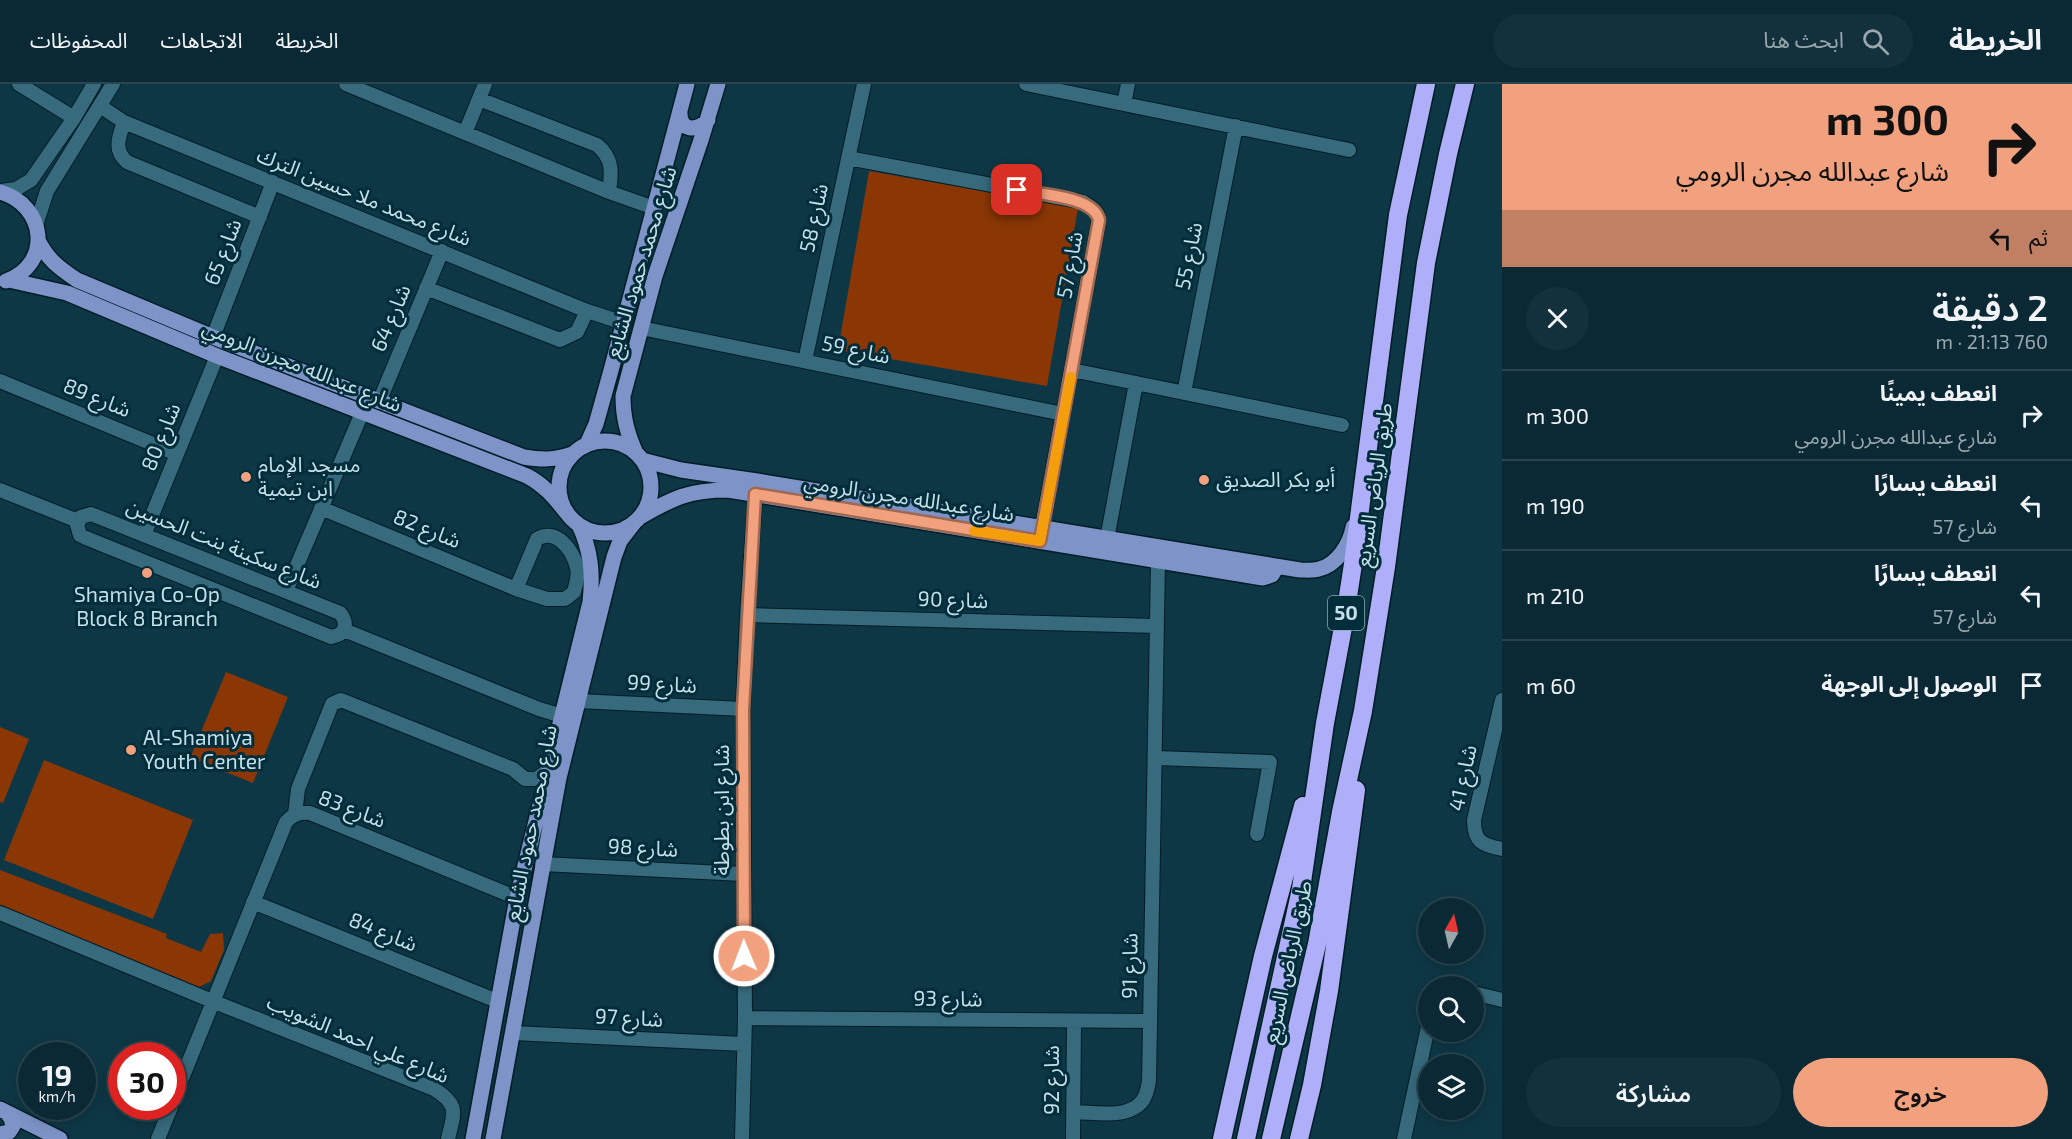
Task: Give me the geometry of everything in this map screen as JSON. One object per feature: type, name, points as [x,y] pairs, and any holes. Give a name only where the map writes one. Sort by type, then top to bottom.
[{"type":"highway","name":"طريق الرياض السريع","points":[[1246,1139],[1301,889],[1325,723],[1344,622],[1398,215],[1426,84]]},
{"type":"highway","name":"طريق الرياض السريع","points":[[1271,1139],[1317,944],[1341,812],[1363,711],[1386,567],[1426,263],[1465,84]]},
{"type":"highway","points":[[1299,1139],[1312,1085],[1329,991],[1353,817],[1363,711]]},
{"type":"highway","points":[[1222,1139],[1263,956],[1325,723]]},
{"type":"main road","name":"شارع محمد حمود الشايع","points":[[587,444],[596,424],[687,84]]},
{"type":"main road","name":"شارع محمد حمود الشايع","points":[[639,456],[628,436],[623,416],[623,396],[655,276],[718,84]]},
{"type":"main road","points":[[680,113],[680,120],[690,129],[698,129],[708,120]]},
{"type":"main road","name":"شارع عبدالله مجرن الرومي","points":[[0,192],[11,195],[22,202],[31,212],[45,254],[57,267],[77,280],[213,337],[524,457],[539,460],[555,459],[572,454]]},
{"type":"main road","points":[[4,281],[20,273],[30,264],[36,253],[37,232]]},
{"type":"main road","name":"شارع عبدالله مجرن الرومي","points":[[4,281],[67,292],[217,356],[527,476],[541,483],[566,512]]},
{"type":"main road","points":[[613,441],[625,445],[639,456],[648,471],[651,483],[646,507],[637,520],[613,532],[589,531],[579,525],[566,512],[560,498],[558,482],[562,467],[572,454],[587,444],[613,441]]},
{"type":"main road","name":"شارع عبدالله مجرن الرومي","points":[[639,456],[681,470],[756,487],[1041,535],[1158,562],[1263,578],[1272,575],[1275,570],[1274,566]]},
{"type":"main road","name":"شارع عبدالله مجرن الرومي","points":[[1041,535],[1107,538],[1300,570],[1318,570],[1332,563],[1343,550],[1352,532],[1364,471]]},
{"type":"main road","name":"شارع عبدالله مجرن الرومي","points":[[637,520],[678,496],[703,490],[756,487]]},
{"type":"main road","name":"شارع محمد حمود الشايع","points":[[494,1139],[559,778],[614,557],[620,542],[637,520]]},
{"type":"main road","name":"شارع محمد حمود الشايع","points":[[473,1139],[516,898],[592,586],[592,567],[579,525]]},
{"type":"main road","points":[[507,948],[509,942],[516,938],[523,939],[529,946]]},
{"type":"main road","points":[[484,1070],[487,1079],[497,1084],[501,1083],[506,1073]]},
{"type":"main road","points":[[0,1134],[8,1133],[13,1126],[11,1118],[3,1111]]},
{"type":"main road","points":[[3,1111],[60,1139]]},
{"type":"street","points":[[19,84],[74,118]]},
{"type":"street","points":[[0,192],[16,189],[31,180],[74,118],[94,84]]},
{"type":"street","points":[[37,232],[47,191],[113,84]]},
{"type":"street","points":[[346,84],[609,192],[654,208]]},
{"type":"street","points":[[465,133],[485,84]]},
{"type":"street","name":"شارع 58","points":[[805,361],[864,84]]},
{"type":"street","points":[[1026,84],[1349,150]]},
{"type":"street","points":[[1124,104],[1128,84]]},
{"type":"street","points":[[479,99],[597,145],[609,158],[611,167],[609,192]]},
{"type":"street","name":"شارع محمد ملا حسين الترك","points":[[100,106],[124,122],[587,311],[624,323]]},
{"type":"street","points":[[124,122],[117,145],[122,158],[127,162],[260,217]]},
{"type":"street","name":"شارع 55","points":[[1184,393],[1236,126]]},
{"type":"street","name":"شارع 57","points":[[848,158],[1083,202],[1095,210],[1099,220],[1041,535]]},
{"type":"street","name":"شارع 65","points":[[213,337],[273,182]]},
{"type":"street","name":"شارع 64","points":[[379,402],[442,251]]},
{"type":"street","points":[[426,288],[560,340],[577,332],[587,311]]},
{"type":"street","name":"شارع 59","points":[[641,328],[1063,414]]},
{"type":"street","name":"شارع 80","points":[[144,535],[217,356]]},
{"type":"street","points":[[1072,370],[1342,425]]},
{"type":"street","name":"شارع 89","points":[[0,381],[177,454]]},
{"type":"street","points":[[1107,538],[1136,383]]},
{"type":"street","points":[[286,591],[362,412]]},
{"type":"street","name":"شارع ابن بطوطة","points":[[742,1139],[745,1018],[743,709],[756,487]]},
{"type":"street","name":"شارع سكينة بنت الحسين","points":[[0,490],[78,521]]},
{"type":"street","name":"شارع 82","points":[[321,508],[516,588],[555,600],[565,599],[574,592],[578,570],[562,541],[555,535],[537,539],[516,588]]},
{"type":"street","name":"شارع سكينة بنت الحسين","points":[[85,514],[91,514],[144,535],[340,613],[345,621],[344,630],[337,636],[331,637],[86,538],[78,530],[78,521],[85,514]]},
{"type":"street","name":"شارع 91","points":[[1073,1112],[1118,1113],[1127,1111],[1143,1100],[1149,1081],[1158,562]]},
{"type":"street","name":"شارع 90","points":[[747,615],[1157,626]]},
{"type":"street","name":"شارع سكينة بنت الحسين","points":[[344,630],[539,709],[562,716]]},
{"type":"street","points":[[295,814],[300,784],[332,704],[340,700],[513,769],[525,779],[536,779],[549,770]]},
{"type":"street","name":"شارع 99","points":[[578,700],[743,709]]},
{"type":"street","name":"شارع 41","points":[[1502,700],[1474,820],[1474,829],[1480,842],[1502,849]]},
{"type":"street","points":[[1156,758],[1269,762],[1257,834]]},
{"type":"street","name":"شارع 83","points":[[213,1001],[286,822],[295,814],[310,813],[516,898]]},
{"type":"street","name":"شارع 98","points":[[542,864],[743,874]]},
{"type":"street","name":"شارع 84","points":[[253,902],[497,1001]]},
{"type":"street","name":"شارع علي احمد الشويب","points":[[0,913],[434,1089],[450,1101],[453,1107],[454,1113],[448,1139]]},
{"type":"street","points":[[1484,996],[1502,1000]]},
{"type":"street","points":[[186,1068],[213,1001]]},
{"type":"street","name":"شارع 93","points":[[745,1018],[1150,1021]]},
{"type":"street","name":"شارع 92","points":[[1073,1139],[1074,1022]]},
{"type":"street","name":"شارع 97","points":[[513,1033],[744,1044]]},
{"type":"street","points":[[1404,1139],[1425,1042]]},
{"type":"street","points":[[158,1139],[166,1120]]},
{"type":"shaded area","points":[[869,171],[1078,208],[1047,386],[838,350]]},
{"type":"shaded area","points":[[226,672],[288,697],[253,783],[190,758]]},
{"type":"shaded area","points":[[0,727],[29,739],[3,803],[0,802]]},
{"type":"shaded area","points":[[44,760],[193,820],[153,919],[4,860]]},
{"type":"shaded area","points":[[0,870],[167,934],[166,938],[201,952],[210,934],[223,933],[224,950],[211,981],[199,987],[0,905]]},
{"type":"slow traffic","points":[[974,531],[1040,541],[1071,377]]},
{"type":"place","name":"مسجد الإمام ابن تيمية","points":[[246,477]]},
{"type":"place","name":"أبو بكر الصديق","points":[[1204,480]]},
{"type":"place","name":"Shamiya Co-Op Block 8 Branch","points":[[147,573]]},
{"type":"place","name":"Al-Shamiya Youth Center","points":[[131,750]]},
{"type":"route","points":[[744,956],[743,709],[755,494],[1040,541],[1099,220],[1095,210],[1083,202],[1017,190]]}]
